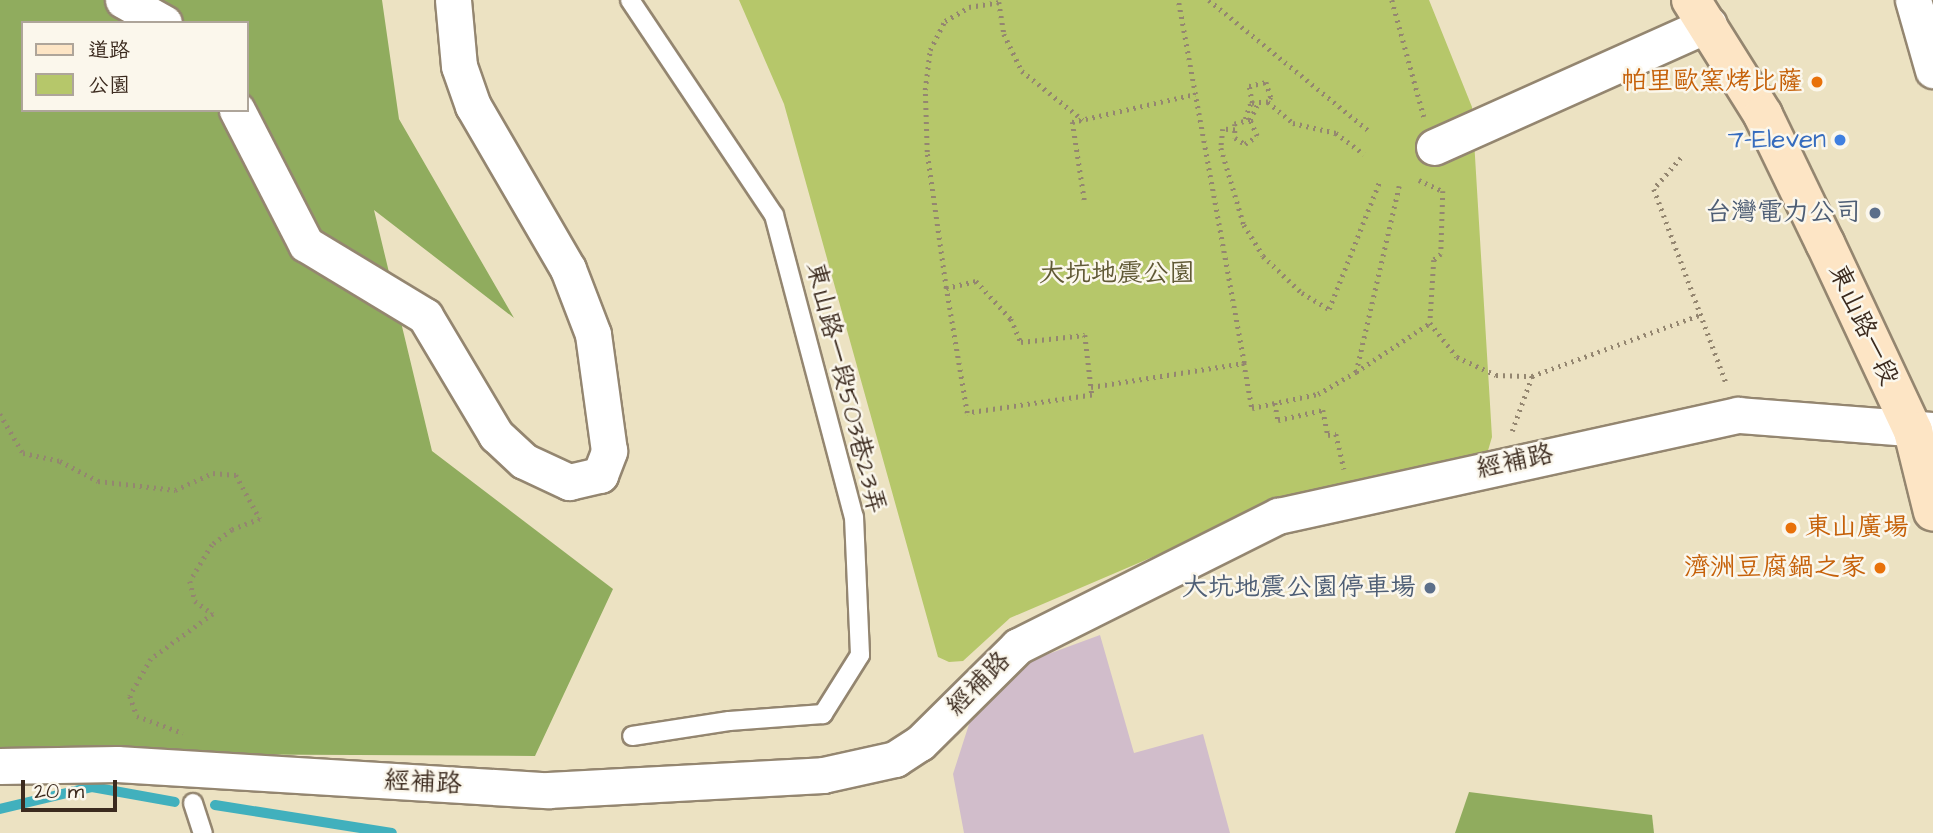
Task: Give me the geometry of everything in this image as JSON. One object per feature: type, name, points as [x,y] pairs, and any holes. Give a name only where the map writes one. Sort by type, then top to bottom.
[{"type":"main road","name":"東山路一段","points":[[1700,12],[1763,115],[1926,424],[1933,512]]},
{"type":"street","points":[[123,0],[160,21]]},
{"type":"street","points":[[238,112],[306,244],[425,317],[496,435],[524,461],[569,482],[600,475],[609,451],[593,334],[568,269],[472,106],[460,66],[453,0]]},
{"type":"street","points":[[1913,0],[1933,70]]},
{"type":"street","points":[[1430,139],[1700,12]]},
{"type":"street","name":"經補路","points":[[0,766],[117,764],[198,787],[548,790],[823,775],[895,760],[920,743],[1018,646],[1278,516],[1738,415],[1926,424]]},
{"type":"lane","name":"東山路一段503巷23弄","points":[[630,0],[774,215],[854,517],[860,655],[823,714],[729,721],[632,736]]},
{"type":"lane","points":[[198,787],[203,833]]},
{"type":"path","points":[[1178,0],[1252,408],[1318,394],[1430,323]]},
{"type":"path","points":[[1209,0],[1370,132]]},
{"type":"path","points":[[1392,0],[1430,139]]},
{"type":"path","points":[[946,288],[976,281],[1011,319],[1021,342],[1085,335],[1092,395],[967,412],[946,288],[927,152],[925,90],[930,50],[945,21],[969,7],[999,2],[1004,34],[1022,71],[1083,120]]},
{"type":"path","points":[[1268,102],[1269,88],[1260,81],[1249,86],[1254,103],[1248,120],[1234,130],[1223,129],[1221,148],[1244,225],[1263,256],[1302,293],[1329,309],[1380,180]]},
{"type":"path","points":[[1084,200],[1072,122],[1195,94]]},
{"type":"path","points":[[1254,103],[1268,102],[1293,123],[1336,133],[1364,154]]},
{"type":"path","points":[[1234,130],[1240,142],[1255,141],[1256,128],[1248,120]]},
{"type":"path","points":[[1682,158],[1654,188],[1738,415]]},
{"type":"path","points":[[1419,180],[1443,191],[1441,254],[1434,260],[1430,323],[1457,357],[1496,375],[1532,376],[1700,315]]},
{"type":"path","points":[[1356,372],[1399,186]]},
{"type":"path","points":[[1091,387],[1244,363]]},
{"type":"path","points":[[1511,463],[1512,421],[1532,376]]},
{"type":"path","points":[[1275,403],[1278,420],[1323,410],[1328,435],[1336,434]]},
{"type":"path","points":[[0,414],[23,453],[61,461],[98,481],[175,490],[213,473],[236,475],[260,519],[232,530],[212,545],[190,580],[195,601],[213,614],[150,659],[130,696],[137,716],[196,741],[198,787]]},
{"type":"shaded area","points":[[1100,635],[1134,753],[1203,734],[1230,833],[964,833],[953,774],[971,718],[1024,663]]},
{"type":"green space","points":[[0,0],[382,0],[399,119],[514,318],[374,210],[432,451],[613,589],[535,756],[0,753]]},
{"type":"green space","name":"大坑地震公園","points":[[739,0],[1429,0],[1472,107],[1492,437],[1487,454],[1281,502],[1010,618],[963,661],[949,662],[938,657],[784,104]]},
{"type":"green space","points":[[1469,792],[1652,815],[1654,833],[1455,833]]},
{"type":"waterway","points":[[0,809],[92,787],[175,802]]},
{"type":"waterway","points":[[215,805],[392,833]]},
{"type":"place","name":"帕里歐窯烤比薩","points":[[1817,82]]},
{"type":"place","name":"7-Eleven","points":[[1840,140]]},
{"type":"place","name":"台灣電力公司","points":[[1875,213]]},
{"type":"place","name":"東山廣場","points":[[1791,528]]},
{"type":"place","name":"濟洲豆腐鍋之家","points":[[1880,568]]},
{"type":"place","name":"大坑地震公園停車場","points":[[1430,588]]}]
